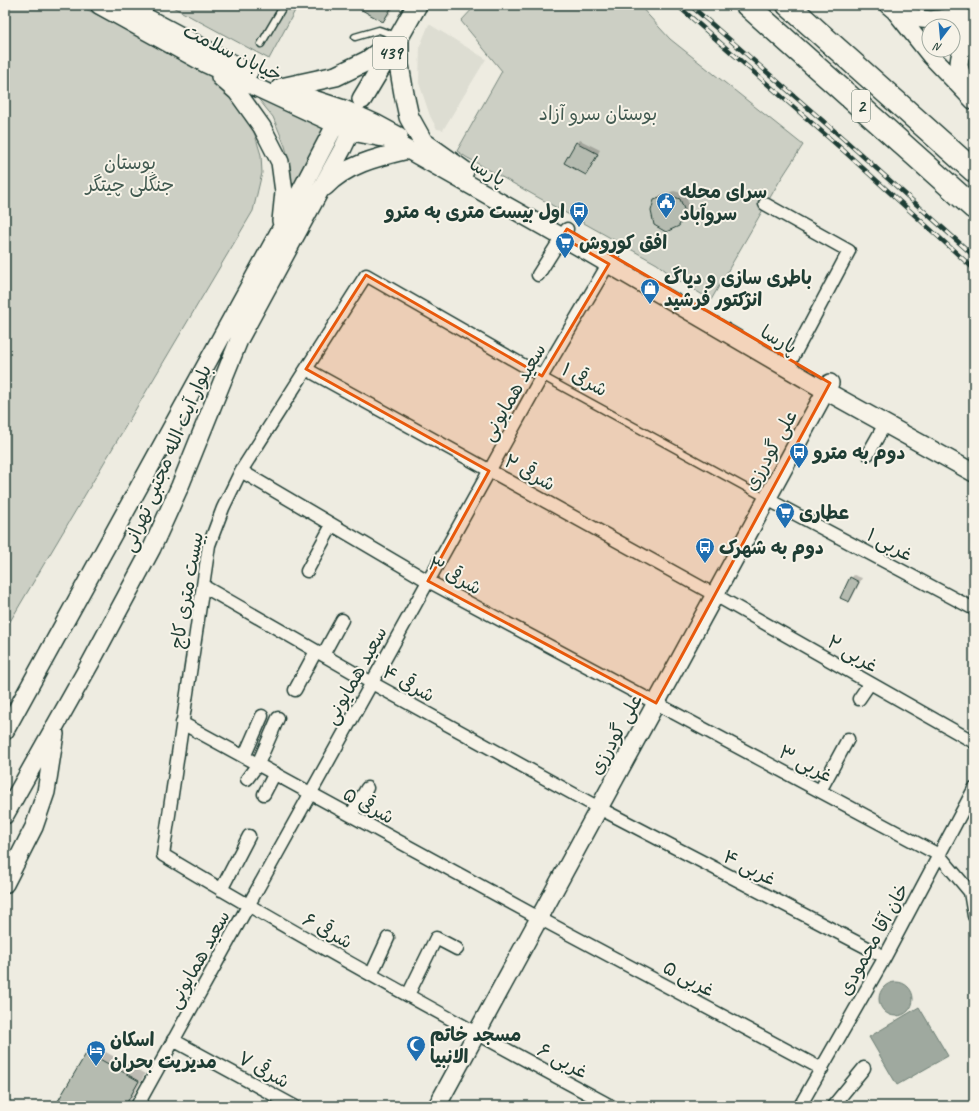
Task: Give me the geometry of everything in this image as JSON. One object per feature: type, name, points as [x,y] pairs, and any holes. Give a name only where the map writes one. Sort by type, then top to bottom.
[{"type":"highway","name":"2","points":[[747,5],[974,208]]},
{"type":"highway","name":"2","points":[[788,5],[974,171]]},
{"type":"highway","points":[[799,5],[818,31]]},
{"type":"main road","name":"خیابان سلامت","points":[[99,5],[206,64],[350,112]]},
{"type":"main road","name":"خیابان سلامت","points":[[123,5],[219,57],[281,88],[350,112]]},
{"type":"main road","name":"439","points":[[350,112],[399,37],[417,5]]},
{"type":"main road","points":[[891,8],[921,19],[941,20],[956,15],[974,6]]},
{"type":"main road","points":[[891,8],[921,39]]},
{"type":"main road","points":[[961,24],[974,11]]},
{"type":"main road","points":[[974,23],[962,50],[959,65],[964,80],[974,96]]},
{"type":"main road","points":[[281,88],[336,76],[367,60],[399,37]]},
{"type":"main road","points":[[399,37],[399,65],[409,117],[423,142],[464,171]]},
{"type":"main road","points":[[938,58],[974,101]]},
{"type":"main road","points":[[206,64],[237,92],[262,127],[280,162],[284,192],[279,232]]},
{"type":"main road","name":"پارسا","points":[[350,112],[375,123],[464,171],[564,233]]},
{"type":"main road","name":"بلوار آیت الله مجتبی تهرانی","points":[[5,815],[91,662],[152,548],[180,486],[239,340],[352,132],[350,112]]},
{"type":"main road","name":"بلوار آیت الله مجتبی تهرانی","points":[[5,731],[279,232],[350,112]]},
{"type":"main road","name":"پارسا","points":[[352,132],[388,139],[564,233],[828,387],[885,424],[974,473]]},
{"type":"main road","points":[[317,196],[332,180],[349,170],[367,161],[408,150]]},
{"type":"main road","name":"پارسا","points":[[828,387],[974,462]]},
{"type":"main road","name":"علی گودرزی","points":[[437,1106],[828,387]]},
{"type":"main road","points":[[5,884],[34,827],[46,792],[56,723]]},
{"type":"street","points":[[765,204],[849,251],[789,364]]},
{"type":"street","points":[[538,274],[564,233]]},
{"type":"street","name":"سعید همایونی","points":[[137,1106],[542,376],[611,260]]},
{"type":"street","name":"۱ شرقی","points":[[366,275],[542,376]]},
{"type":"street","name":"بیست متری کاج","points":[[163,855],[209,545],[223,508],[241,471],[366,275]]},
{"type":"street","name":"۲ شرقی","points":[[306,369],[715,595]]},
{"type":"street","points":[[868,454],[885,424]]},
{"type":"street","name":"۳ شرقی","points":[[241,471],[428,581],[656,703]]},
{"type":"street","name":"۱ غربی","points":[[767,499],[974,609]]},
{"type":"street","points":[[307,571],[332,525]]},
{"type":"street","name":"۴ شرقی","points":[[203,586],[372,683],[599,808]]},
{"type":"street","name":"۲ غربی","points":[[715,595],[974,742]]},
{"type":"street","points":[[295,690],[342,620]]},
{"type":"street","points":[[859,700],[870,683]]},
{"type":"street","name":"۳ غربی","points":[[656,703],[939,855]]},
{"type":"street","points":[[244,757],[262,716]]},
{"type":"street","points":[[247,779],[258,764],[278,718]]},
{"type":"street","name":"۵ شرقی","points":[[182,723],[539,918]]},
{"type":"street","points":[[820,791],[848,739]]},
{"type":"street","points":[[264,794],[275,773]]},
{"type":"street","points":[[351,815],[367,788]]},
{"type":"street","name":"خان آقا محمودی","points":[[800,1106],[885,957],[974,788]]},
{"type":"street","name":"۴ غربی","points":[[599,808],[885,957]]},
{"type":"street","points":[[221,890],[249,836]]},
{"type":"street","name":"۶ شرقی","points":[[163,855],[248,906],[476,1034]]},
{"type":"street","points":[[939,855],[972,893],[974,916]]},
{"type":"street","name":"۵ غربی","points":[[539,918],[822,1069]]},
{"type":"street","points":[[371,975],[388,938]]},
{"type":"street","points":[[408,995],[436,938],[457,949]]},
{"type":"street","name":"۶ غربی","points":[[476,1034],[610,1106]]},
{"type":"street","name":"۷ شرقی","points":[[173,1040],[294,1106]]},
{"type":"street","points":[[833,1106],[864,1068]]},
{"type":"lane","points":[[262,44],[284,5]]},
{"type":"lane","points":[[355,37],[379,30],[399,37]]},
{"type":"lane","name":"۱ شرقی","points":[[542,376],[767,499]]},
{"type":"highlighted area","points":[[567,229],[830,383],[656,703],[428,581],[489,471],[306,369],[366,275],[542,376],[609,264],[562,237]]},
{"type":"shaded area","points":[[429,24],[486,59],[443,130],[437,129],[430,116],[419,83],[420,46]]},
{"type":"shaded area","points":[[893,982],[899,982],[908,987],[912,993],[912,1005],[908,1011],[899,1016],[893,1016],[884,1011],[879,1002],[879,996],[884,987]]},
{"type":"shaded area","points":[[919,1007],[948,1056],[897,1085],[869,1037]]},
{"type":"green space","name":"بوستان جنگلی چیتگر","points":[[5,5],[78,5],[206,70],[233,99],[246,116],[255,135],[261,155],[262,173],[253,211],[5,630]]},
{"type":"green space","points":[[169,5],[298,5],[269,59]]},
{"type":"green space","name":"بوستان سرو آزاد","points":[[476,5],[639,5],[670,39],[803,145],[779,182],[711,300],[675,278],[657,264],[457,151],[502,71],[461,21]]},
{"type":"green space","points":[[248,86],[324,128],[287,201],[291,174],[285,146],[273,117]]},
{"type":"building","points":[[353,5],[393,5],[383,22]]},
{"type":"building","points":[[576,142],[598,154],[586,175],[564,163]]},
{"type":"building","points":[[668,195],[680,199],[685,212],[679,226],[666,232],[654,225],[651,211],[654,200]]},
{"type":"building","points":[[850,577],[859,582],[849,602],[840,598]]},
{"type":"building","name":"اسکان مدیریت بحران","points":[[87,1052],[139,1081],[125,1106],[55,1106]]},
{"type":"railway","points":[[677,5],[844,151],[974,269]]},
{"type":"railway","points":[[690,5],[846,141],[974,256]]},
{"type":"place","name":"سرای محله سروآباد","points":[[666,219]]},
{"type":"place","name":"اول بیست متری به مترو","points":[[579,228]]},
{"type":"place","name":"افق کوروش","points":[[565,259]]},
{"type":"place","name":"باطری سازی و دیاگ انژکتور فرشید","points":[[650,305]]},
{"type":"place","name":"دوم به مترو","points":[[799,469]]},
{"type":"place","name":"عطاری","points":[[785,529]]},
{"type":"place","name":"دوم به شهرک","points":[[705,564]]},
{"type":"place","name":"مسجد خاتم الانبیا","points":[[416,1062]]},
{"type":"place","name":"اسکان مدیریت بحران","points":[[96,1067]]}]
